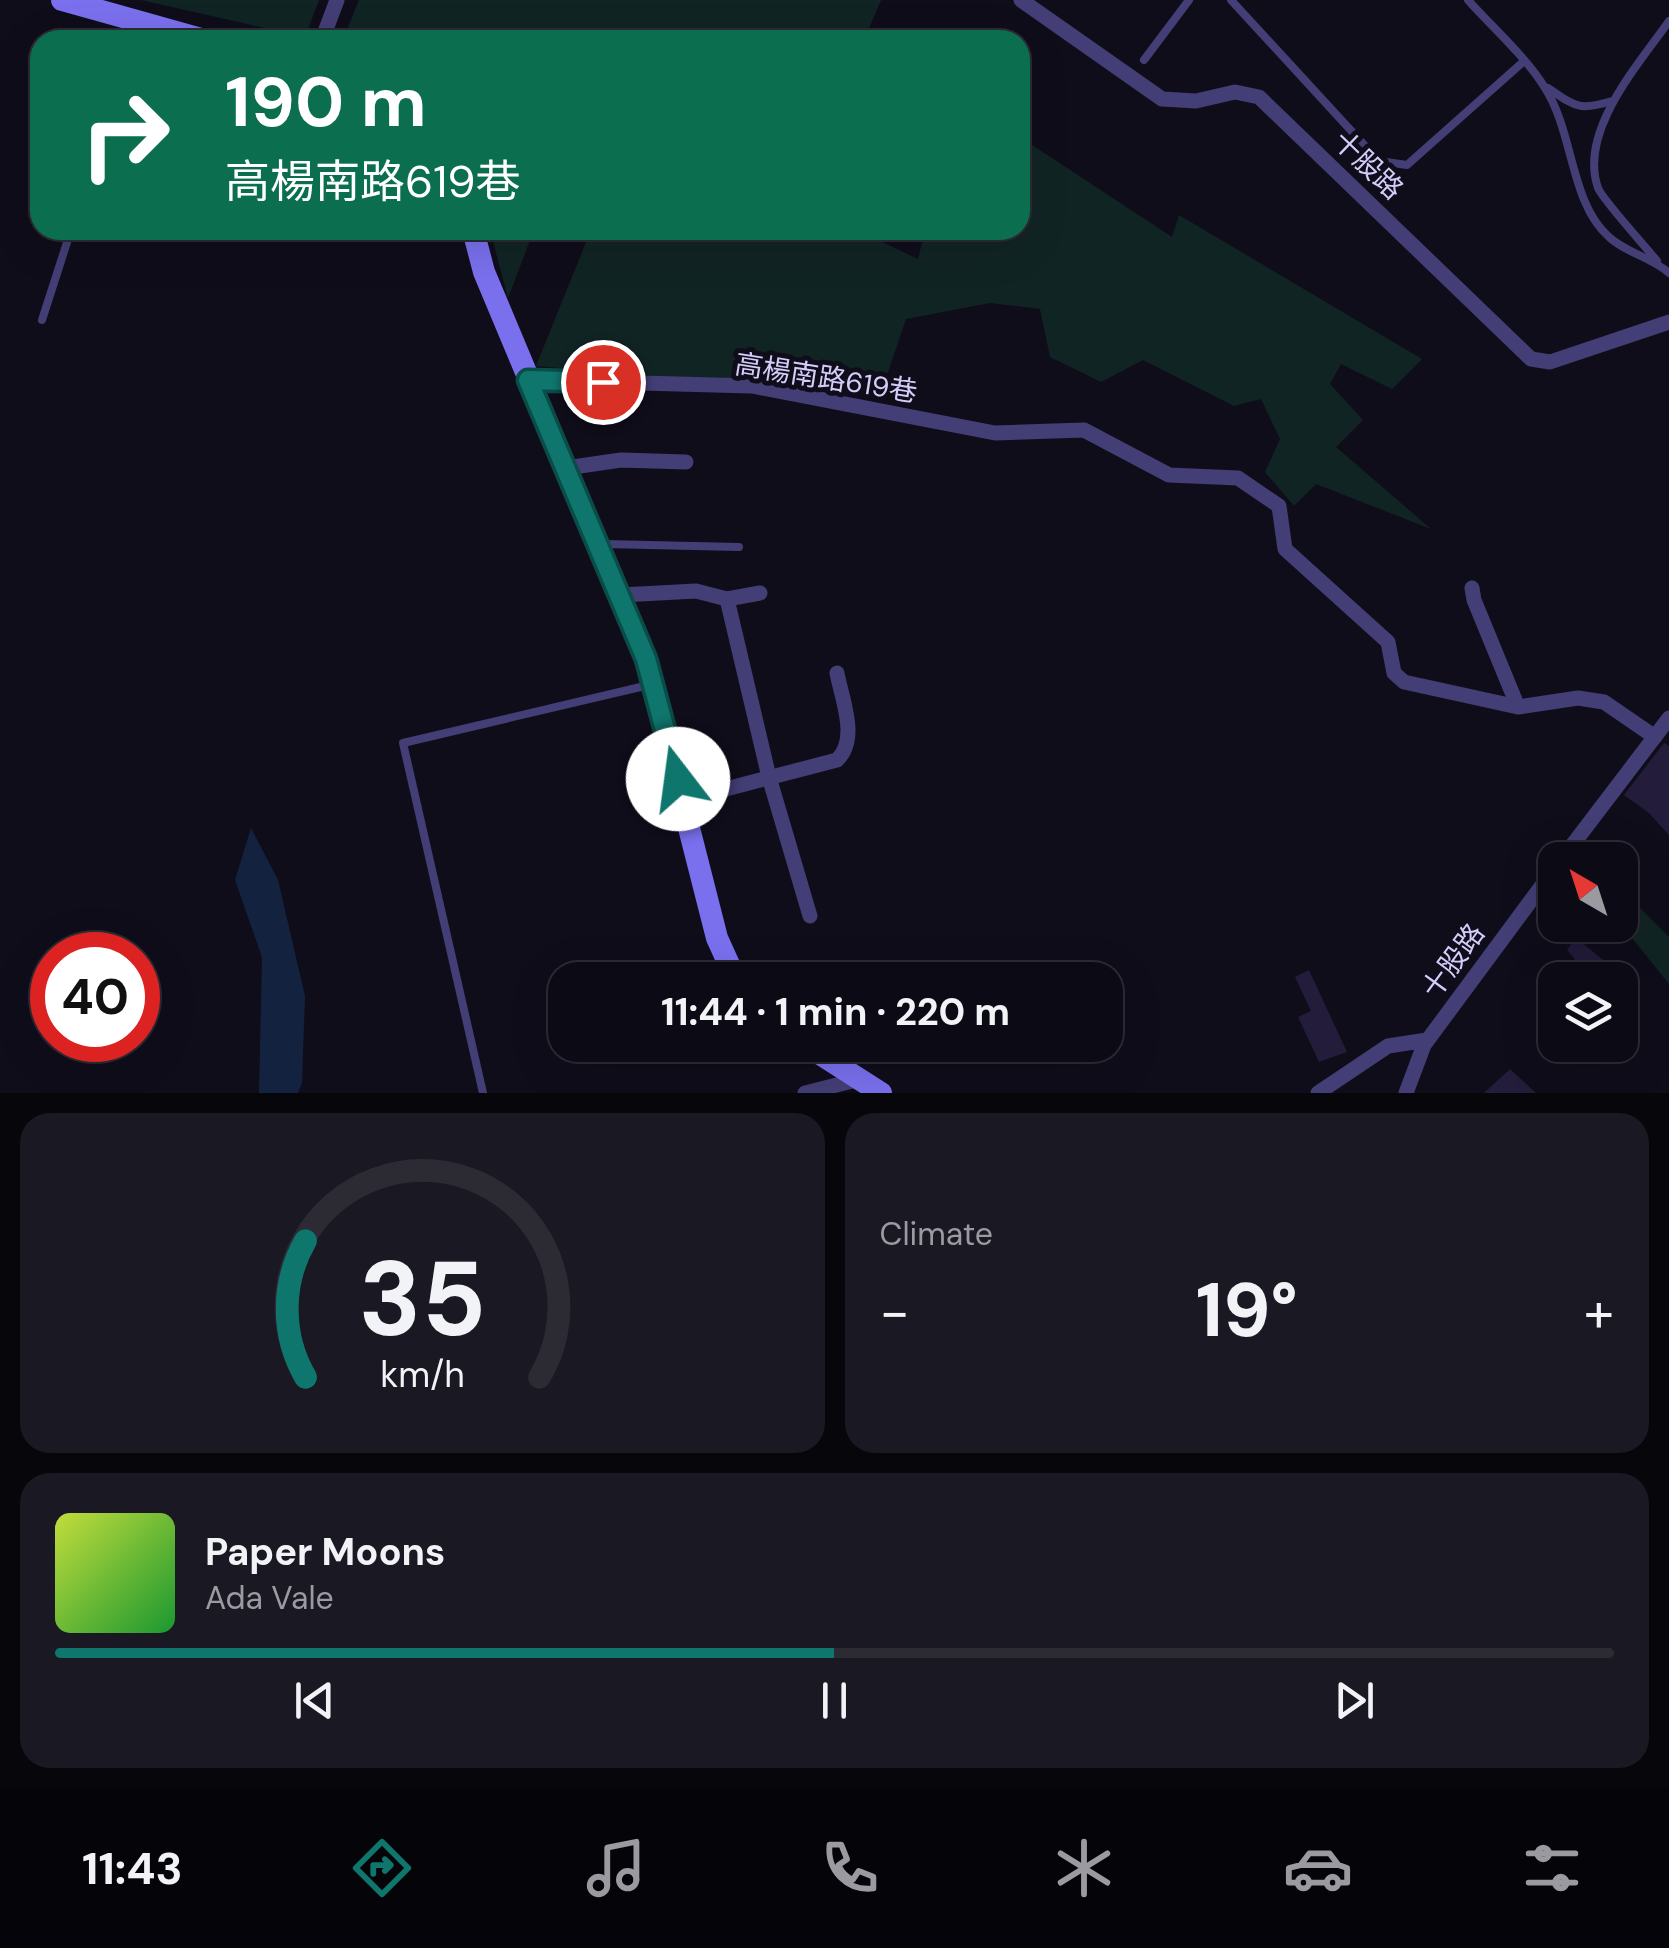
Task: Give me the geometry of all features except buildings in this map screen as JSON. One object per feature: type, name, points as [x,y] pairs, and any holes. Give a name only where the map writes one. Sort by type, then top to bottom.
[{"type":"street","points":[[62,0],[131,30]]},
{"type":"street","points":[[326,30],[337,0]]},
{"type":"street","name":"十股路","points":[[1021,0],[1162,98],[1196,101],[1235,92],[1259,97],[1530,360],[1550,362],[1669,322]]},
{"type":"street","points":[[476,240],[484,272],[621,595],[653,684],[717,938],[728,962]]},
{"type":"street","name":"高楊南路619巷","points":[[528,380],[752,386],[994,433],[1084,430],[1168,476],[1238,478],[1279,506],[1285,548],[1388,642],[1394,673],[1404,682],[1518,707]]},
{"type":"street","points":[[566,468],[620,460],[686,462]]},
{"type":"street","points":[[1472,588],[1518,707],[1578,698],[1604,702],[1655,736]]},
{"type":"street","points":[[621,595],[696,592],[728,599],[760,593]]},
{"type":"street","points":[[728,599],[769,777],[810,916]]},
{"type":"street","points":[[684,800],[837,760],[847,750],[849,733],[836,673]]},
{"type":"street","points":[[1575,842],[1669,718]]},
{"type":"street","name":"十股路","points":[[1406,1093],[1413,1067],[1428,1040],[1538,891]]},
{"type":"street","points":[[1318,1093],[1388,1046],[1428,1040]]},
{"type":"street","points":[[832,1062],[880,1093]]},
{"type":"street","points":[[804,1093],[860,1080]]},
{"type":"lane","points":[[1144,60],[1189,0]]},
{"type":"lane","points":[[1231,0],[1379,160],[1407,165],[1523,62]]},
{"type":"lane","points":[[1468,0],[1544,86],[1564,126],[1584,204],[1609,238],[1660,264]]},
{"type":"lane","points":[[1669,21],[1612,102],[1595,152],[1598,189],[1669,273]]},
{"type":"lane","points":[[1544,86],[1586,109],[1612,102]]},
{"type":"lane","points":[[42,320],[68,240]]},
{"type":"lane","points":[[600,544],[739,547]]},
{"type":"lane","points":[[482,1093],[403,743],[653,684]]},
{"type":"green space","points":[[141,0],[319,0],[308,30],[274,30]]},
{"type":"green space","points":[[359,0],[881,0],[868,30],[347,30]]},
{"type":"green space","points":[[1030,144],[1172,237],[1179,215],[1422,359],[1392,389],[1341,364],[1330,384],[1363,420],[1336,447],[1431,529],[1316,484],[1294,506],[1265,472],[1280,439],[1261,399],[1234,406],[1143,360],[1101,382],[1050,357],[1040,309],[990,303],[906,319],[880,396],[536,366],[587,240],[878,240],[918,259],[923,240],[1030,240]]},
{"type":"green space","points":[[493,240],[530,240],[508,298]]},
{"type":"green space","points":[[1638,906],[1669,937],[1669,984],[1635,942]]},
{"type":"water","points":[[251,828],[278,880],[305,996],[302,1083],[298,1093],[259,1093],[262,957],[235,880]]},
{"type":"route","points":[[603,382],[528,380],[585,507],[646,659],[678,779]]}]
